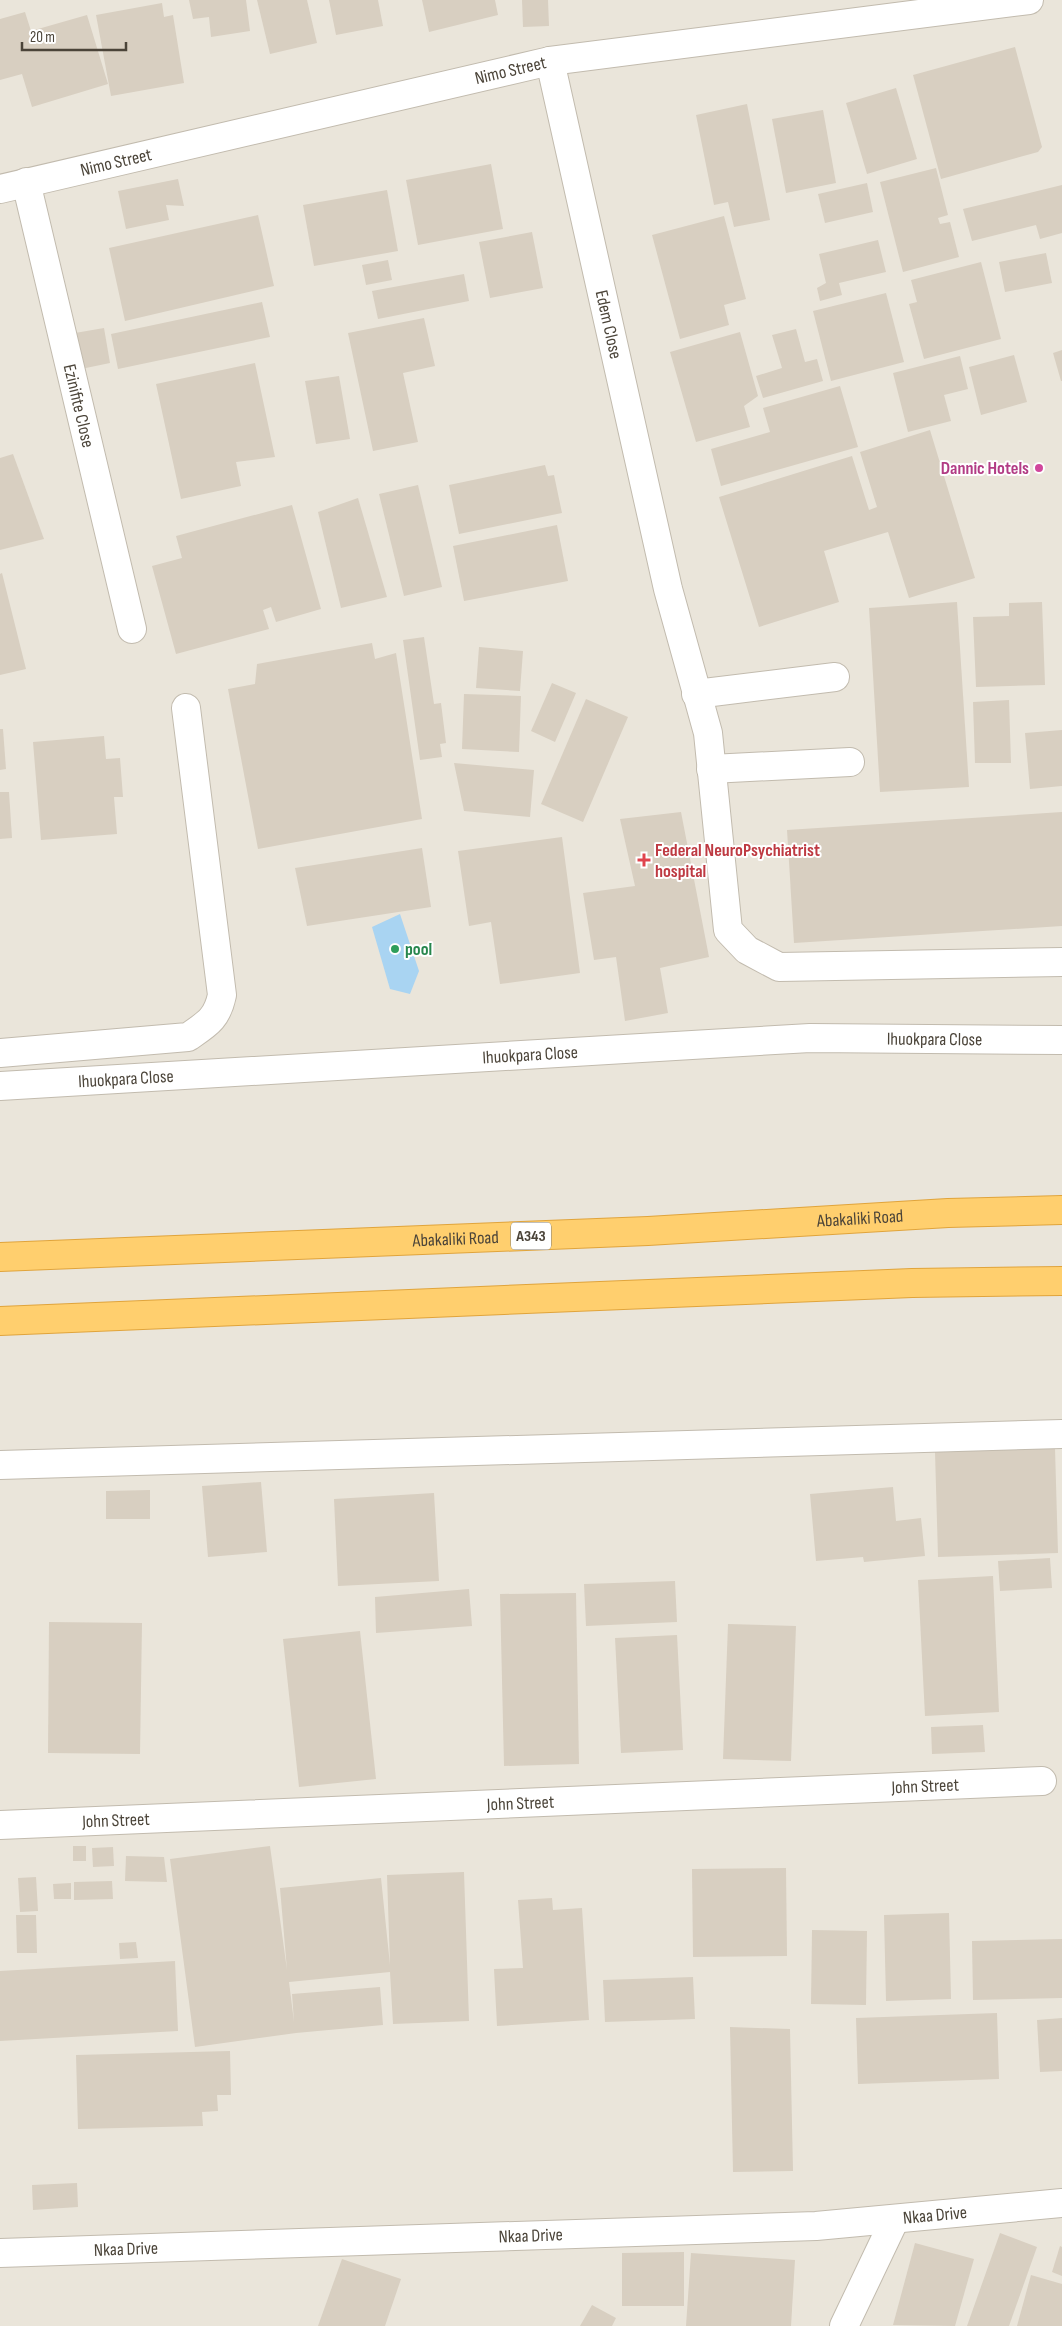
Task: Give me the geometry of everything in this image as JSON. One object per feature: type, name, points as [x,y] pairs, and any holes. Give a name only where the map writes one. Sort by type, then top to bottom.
[{"type":"highway","name":"Abakaliki Road","points":[[0,1256],[648,1231],[948,1213],[1062,1210]]},
{"type":"highway","points":[[0,1321],[902,1284],[1062,1281]]},
{"type":"street","name":"Nimo Street","points":[[0,189],[550,60],[1029,0]]},
{"type":"street","name":"Edem Close","points":[[550,60],[668,590],[708,733],[728,930],[747,950],[779,967],[1062,962]]},
{"type":"street","name":"Ezinifite Close","points":[[26,182],[132,628]]},
{"type":"street","points":[[696,694],[835,677]]},
{"type":"street","points":[[0,1052],[188,1037],[210,1022],[219,1010],[222,995],[186,708]]},
{"type":"street","points":[[711,769],[850,762]]},
{"type":"street","name":"Ihuokpara Close","points":[[0,1086],[810,1038],[1062,1040]]},
{"type":"street","points":[[0,1465],[1062,1434]]},
{"type":"street","name":"John Street","points":[[0,1825],[1042,1780]]},
{"type":"street","name":"Nkaa Drive","points":[[0,2253],[816,2226],[1062,2203]]},
{"type":"street","points":[[844,2326],[895,2219]]},
{"type":"shaded area","points":[[0,0],[1062,0],[1062,2326],[0,2326]]},
{"type":"water","name":"pool","points":[[400,914],[419,971],[410,994],[390,989],[372,927]]},
{"type":"building","points":[[189,0],[246,0],[250,31],[211,37],[209,17],[193,19]]},
{"type":"building","points":[[257,0],[307,0],[317,43],[270,54]]},
{"type":"building","points":[[329,0],[378,0],[383,26],[336,35]]},
{"type":"building","points":[[422,0],[495,0],[498,15],[429,32]]},
{"type":"building","points":[[522,0],[548,0],[549,26],[523,27]]},
{"type":"building","points":[[162,3],[164,17],[173,15],[184,83],[111,96],[96,15]]},
{"type":"building","points":[[25,12],[31,31],[87,15],[108,84],[32,107],[22,74],[0,80],[0,19]]},
{"type":"building","points":[[1015,47],[1042,147],[1038,152],[941,179],[913,75]]},
{"type":"building","points":[[896,88],[917,159],[867,174],[846,103]]},
{"type":"building","points":[[747,104],[770,220],[734,227],[728,202],[714,205],[696,115]]},
{"type":"building","points":[[823,110],[836,183],[786,193],[772,119]]},
{"type":"building","points":[[491,164],[503,229],[418,245],[406,180]]},
{"type":"building","points":[[936,168],[948,215],[938,218],[940,224],[950,222],[959,257],[903,272],[880,182]]},
{"type":"building","points":[[178,179],[184,206],[166,205],[169,220],[126,229],[118,191]]},
{"type":"building","points":[[867,183],[873,212],[825,223],[818,194]]},
{"type":"building","points":[[1062,185],[1062,233],[1040,239],[1036,225],[972,241],[963,209]]},
{"type":"building","points":[[387,190],[398,251],[314,266],[303,205]]},
{"type":"building","points":[[258,215],[274,286],[125,321],[109,248]]},
{"type":"building","points":[[724,216],[746,299],[724,305],[729,325],[680,339],[652,235]]},
{"type":"building","points":[[532,232],[543,288],[490,298],[479,242]]},
{"type":"building","points":[[878,240],[886,272],[839,283],[842,295],[820,301],[817,288],[826,283],[819,254]]},
{"type":"building","points":[[1046,253],[1052,283],[1005,292],[999,262]]},
{"type":"building","points":[[388,260],[392,280],[366,285],[362,265]]},
{"type":"building","points":[[981,262],[1001,339],[924,359],[909,304],[917,302],[911,280]]},
{"type":"building","points":[[464,274],[469,301],[378,319],[372,291]]},
{"type":"building","points":[[886,293],[904,362],[831,381],[813,311]]},
{"type":"building","points":[[262,302],[270,337],[118,369],[111,334]]},
{"type":"building","points":[[424,318],[435,366],[403,373],[418,442],[373,451],[348,333]]},
{"type":"building","points":[[104,328],[110,363],[81,369],[75,333]]},
{"type":"building","points":[[796,329],[805,362],[817,359],[823,381],[763,398],[756,376],[782,368],[772,335]]},
{"type":"building","points":[[740,332],[758,396],[744,406],[750,427],[696,442],[670,352]]},
{"type":"building","points":[[1062,350],[1062,381],[1061,381],[1053,353]]},
{"type":"building","points":[[1014,355],[1027,402],[981,415],[969,367]]},
{"type":"building","points":[[960,356],[968,389],[944,395],[951,421],[908,432],[893,373]]},
{"type":"building","points":[[255,363],[275,457],[236,462],[241,486],[181,499],[156,384]]},
{"type":"building","points":[[339,376],[350,439],[316,444],[305,381]]},
{"type":"building","points":[[840,386],[858,447],[721,486],[711,449],[770,432],[763,408]]},
{"type":"building","points":[[930,430],[975,578],[909,598],[888,532],[824,551],[839,602],[759,627],[719,497],[852,456],[869,510],[877,507],[860,452]]},
{"type":"building","points":[[13,454],[44,539],[0,550],[0,458]]},
{"type":"building","points":[[545,465],[548,476],[554,475],[562,513],[459,534],[449,485]]},
{"type":"building","points":[[418,485],[442,587],[404,596],[379,494]]},
{"type":"building","points":[[358,498],[387,597],[341,608],[318,512]]},
{"type":"building","points":[[292,505],[321,609],[276,622],[271,607],[263,610],[269,629],[176,654],[152,566],[182,558],[176,536]]},
{"type":"building","points":[[557,525],[568,581],[464,601],[453,546]]},
{"type":"building","points":[[2,573],[26,669],[0,675],[0,574]]},
{"type":"building","points":[[957,602],[969,787],[880,792],[869,608]]},
{"type":"building","points":[[1042,602],[1045,685],[976,687],[973,617],[1009,616],[1009,603]]},
{"type":"building","points":[[424,637],[434,704],[441,703],[446,743],[440,744],[442,757],[420,760],[403,640]]},
{"type":"building","points":[[372,643],[375,659],[396,653],[422,819],[258,849],[228,689],[255,684],[257,664]]},
{"type":"building","points":[[479,647],[523,651],[520,691],[476,688]]},
{"type":"building","points":[[552,683],[576,693],[555,742],[531,731]]},
{"type":"building","points":[[464,694],[521,696],[519,752],[462,749]]},
{"type":"building","points":[[586,699],[628,717],[583,822],[541,804]]},
{"type":"building","points":[[1009,700],[1011,763],[975,763],[973,702]]},
{"type":"building","points":[[0,729],[3,729],[6,769],[0,770]]},
{"type":"building","points":[[1062,730],[1062,786],[1030,789],[1025,733]]},
{"type":"building","points":[[104,736],[106,759],[120,758],[123,797],[114,797],[117,834],[41,840],[33,742]]},
{"type":"building","points":[[454,763],[534,770],[530,817],[464,811]]},
{"type":"building","points":[[0,792],[9,792],[12,838],[0,839]]},
{"type":"building","points":[[681,812],[709,957],[660,968],[668,1013],[625,1021],[616,957],[594,960],[583,893],[635,886],[620,819]]},
{"type":"building","points":[[1062,812],[1062,926],[794,943],[787,830]]},
{"type":"building","points":[[562,837],[580,973],[500,984],[491,922],[469,926],[458,851]]},
{"type":"building","points":[[422,848],[431,907],[307,926],[295,868]]},
{"type":"building","points":[[1055,1448],[1058,1553],[938,1557],[935,1452]]},
{"type":"building","points":[[261,1482],[267,1552],[208,1557],[202,1486]]},
{"type":"building","points":[[893,1487],[896,1521],[921,1518],[925,1556],[864,1562],[863,1557],[816,1561],[810,1494]]},
{"type":"building","points":[[150,1490],[150,1519],[106,1519],[106,1491]]},
{"type":"building","points":[[434,1493],[439,1581],[338,1586],[334,1499]]},
{"type":"building","points":[[1050,1558],[1052,1588],[1000,1591],[998,1561]]},
{"type":"building","points":[[993,1576],[999,1712],[925,1716],[918,1580]]},
{"type":"building","points":[[675,1581],[677,1622],[586,1626],[584,1584]]},
{"type":"building","points":[[469,1589],[472,1626],[376,1633],[375,1597]]},
{"type":"building","points":[[576,1593],[579,1764],[504,1766],[500,1594]]},
{"type":"building","points":[[49,1622],[142,1623],[140,1754],[48,1753]]},
{"type":"building","points":[[728,1624],[796,1626],[791,1761],[723,1759]]},
{"type":"building","points":[[360,1631],[376,1779],[299,1787],[283,1639]]},
{"type":"building","points":[[677,1635],[683,1750],[621,1753],[615,1638]]},
{"type":"building","points":[[983,1725],[985,1752],[932,1754],[931,1727]]},
{"type":"building","points":[[73,1846],[86,1846],[86,1861],[73,1861]]},
{"type":"building","points":[[270,1846],[287,1970],[280,1888],[381,1878],[390,1965],[387,1875],[464,1872],[469,2021],[393,2024],[390,1972],[289,1982],[294,2022],[292,1994],[380,1987],[383,2025],[296,2033],[195,2047],[170,1859]]},
{"type":"building","points":[[113,1847],[114,1866],[93,1867],[92,1848]]},
{"type":"building","points":[[126,1856],[164,1857],[167,1882],[125,1881]]},
{"type":"building","points":[[786,1868],[787,1956],[693,1957],[692,1869]]},
{"type":"building","points":[[36,1877],[38,1911],[20,1912],[18,1878]]},
{"type":"building","points":[[112,1881],[113,1899],[74,1900],[74,1882]]},
{"type":"building","points":[[71,1883],[71,1899],[54,1899],[53,1884]]},
{"type":"building","points":[[552,1898],[553,1910],[582,1908],[589,2020],[497,2026],[494,1969],[523,1968],[518,1900]]},
{"type":"building","points":[[949,1913],[951,1999],[886,2001],[884,1915]]},
{"type":"building","points":[[16,1915],[36,1915],[37,1953],[17,1953]]},
{"type":"building","points":[[812,1930],[867,1931],[866,2005],[811,2004]]},
{"type":"building","points":[[1062,1939],[1062,1998],[973,2000],[972,1941]]},
{"type":"building","points":[[136,1942],[138,1958],[120,1959],[119,1943]]},
{"type":"building","points":[[175,1961],[178,2031],[0,2041],[0,1971]]},
{"type":"building","points":[[693,1977],[695,2019],[605,2022],[603,1980]]},
{"type":"building","points":[[997,2013],[999,2079],[858,2084],[856,2018]]},
{"type":"building","points":[[1062,2018],[1062,2071],[1040,2072],[1037,2020]]},
{"type":"building","points":[[730,2027],[790,2029],[793,2171],[733,2172]]},
{"type":"building","points":[[230,2051],[231,2095],[217,2095],[218,2111],[202,2112],[203,2126],[78,2129],[76,2055]]},
{"type":"building","points":[[77,2183],[78,2207],[33,2210],[32,2185]]},
{"type":"building","points":[[1000,2233],[1037,2247],[1009,2326],[967,2326]]},
{"type":"building","points":[[915,2243],[974,2259],[955,2326],[893,2325]]},
{"type":"building","points":[[1060,2246],[1062,2247],[1062,2276],[1052,2272]]},
{"type":"building","points":[[684,2252],[684,2306],[622,2306],[622,2253]]},
{"type":"building","points":[[691,2253],[795,2260],[791,2326],[686,2326]]},
{"type":"building","points":[[342,2259],[401,2279],[385,2326],[318,2326]]},
{"type":"building","points":[[1031,2275],[1062,2284],[1062,2326],[1017,2326]]},
{"type":"building","points":[[592,2305],[616,2318],[612,2326],[580,2326]]},
{"type":"place","name":"Dannic Hotels","points":[[1039,468]]},
{"type":"place","name":"Federal NeuroPsychiatrist hospital","points":[[644,860]]},
{"type":"place","name":"pool","points":[[395,949]]}]
